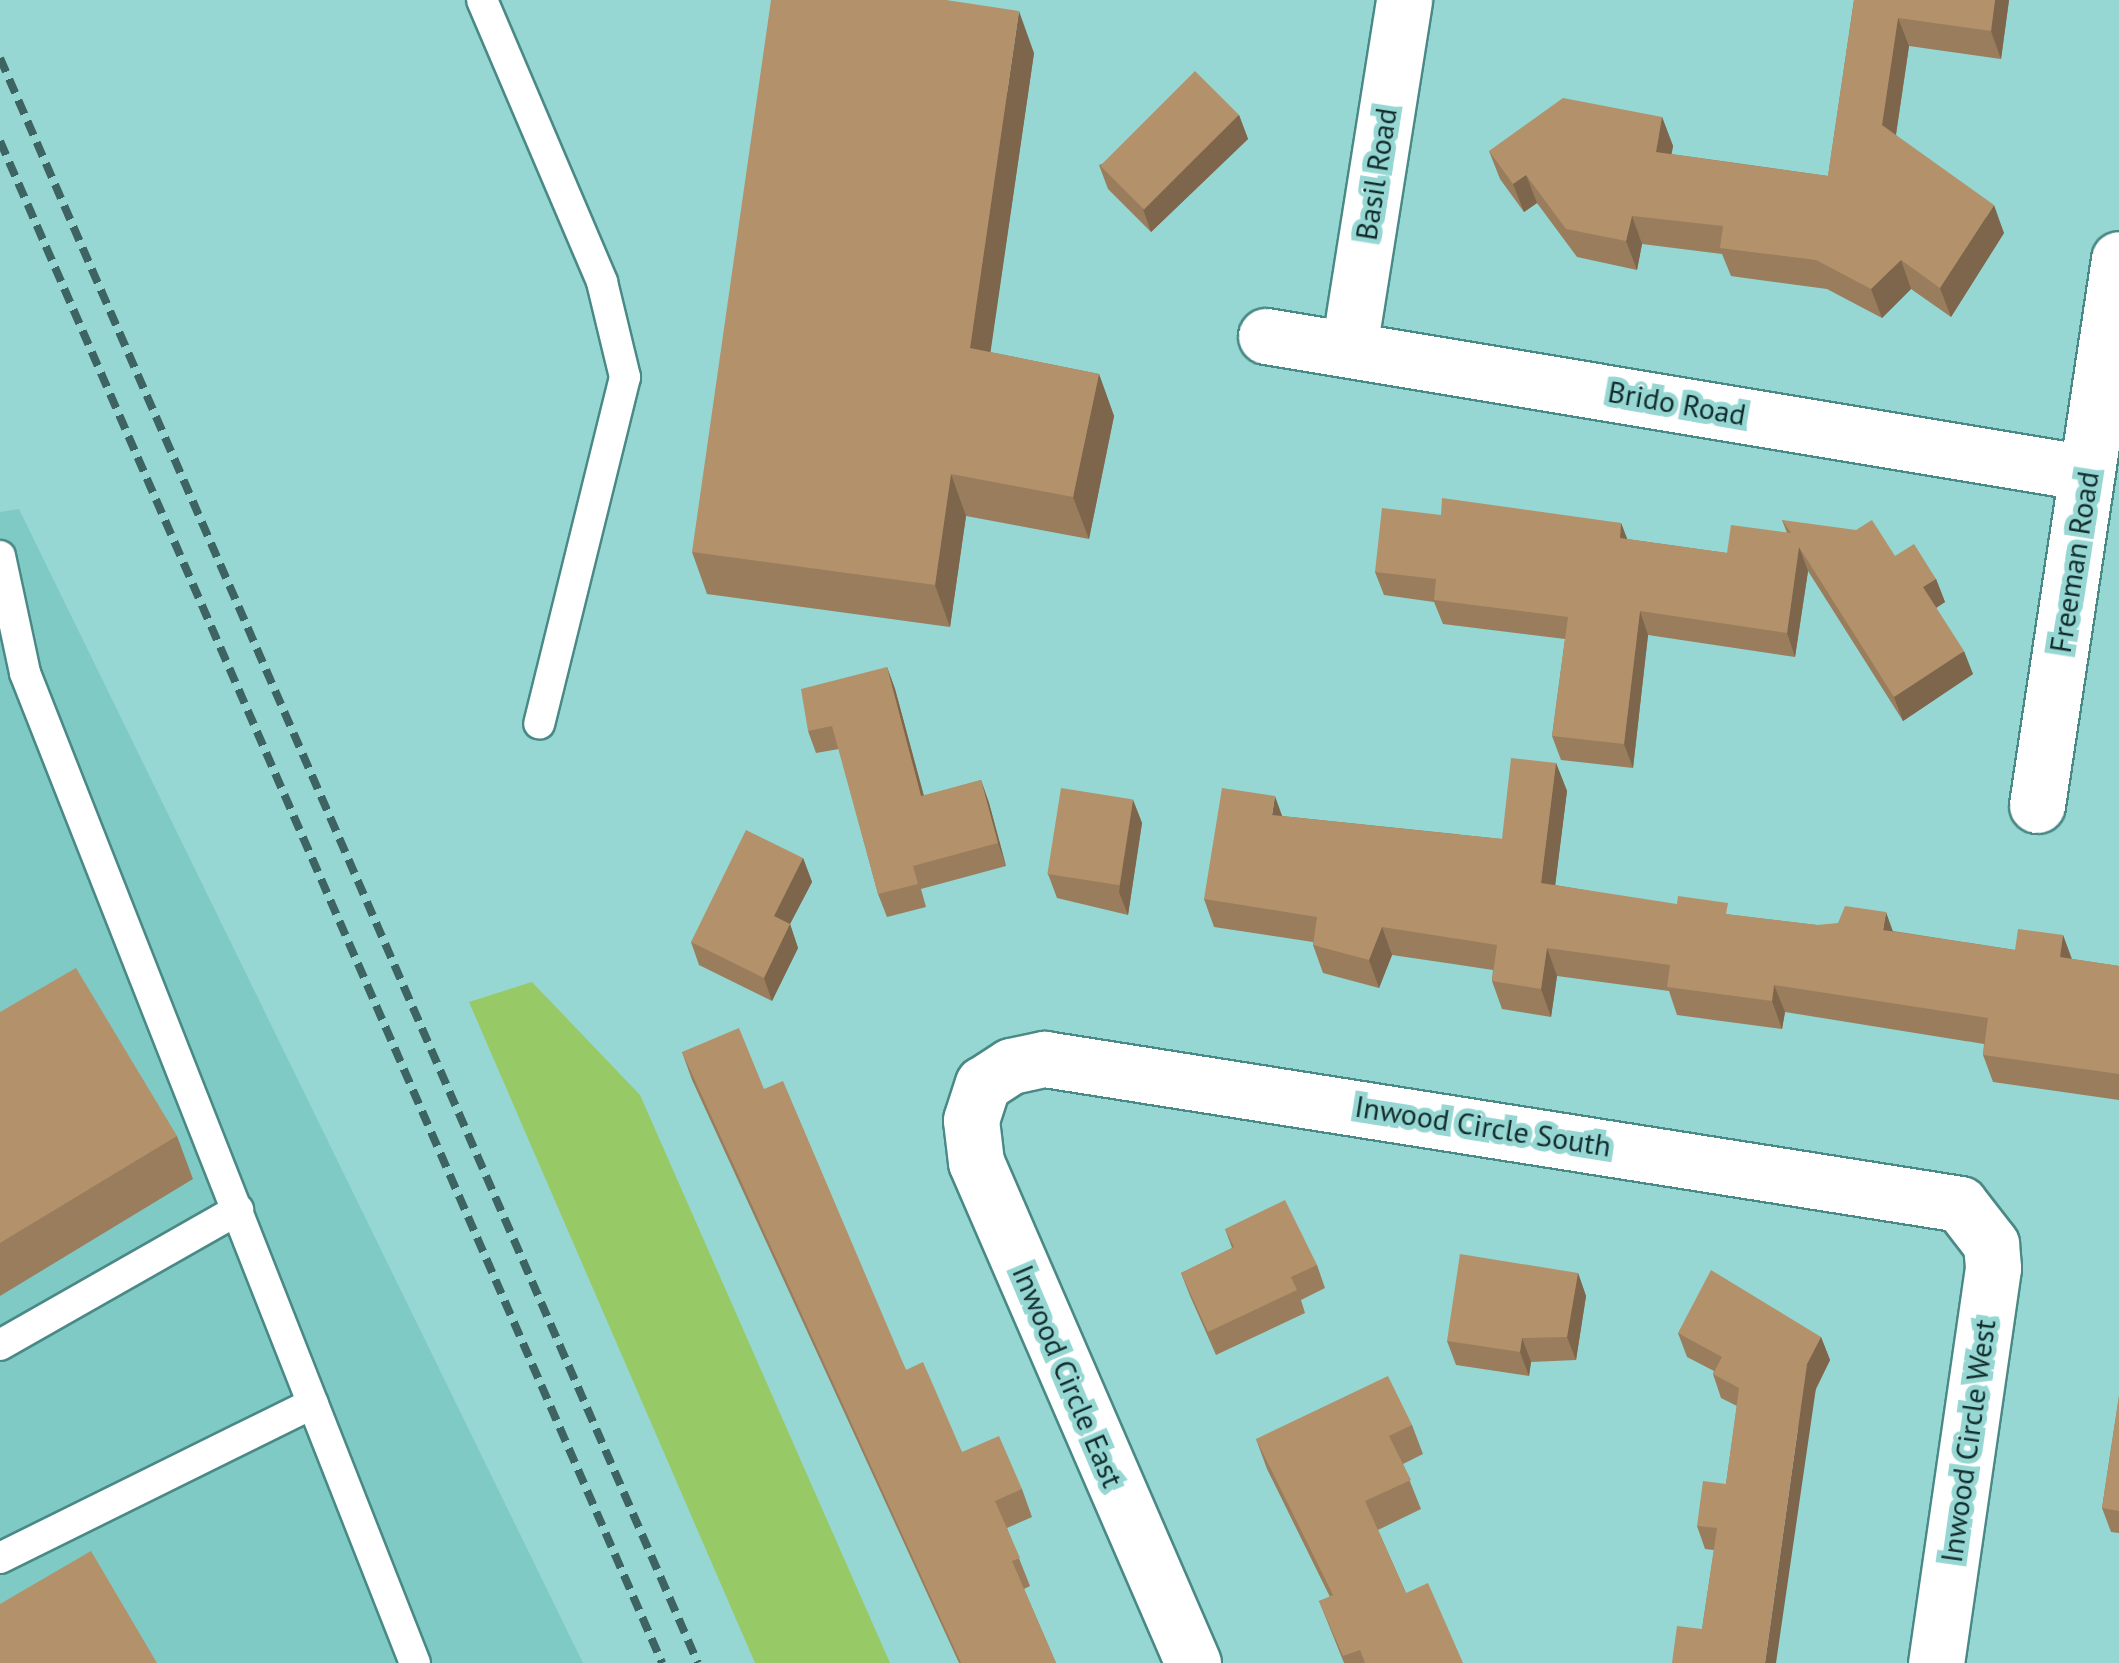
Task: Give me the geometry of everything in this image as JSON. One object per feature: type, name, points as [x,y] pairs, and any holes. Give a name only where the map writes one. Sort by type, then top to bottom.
[{"type":"street","name":"Basil Road","points":[[1348,348],[1404,0]]},
{"type":"street","name":"Freeman Road","points":[[2038,805],[2119,260]]},
{"type":"street","name":"Brido Road","points":[[1266,336],[2087,473]]},
{"type":"street","name":"Inwood Circle South","points":[[983,1084],[1045,1059],[1936,1194],[1979,1222]]},
{"type":"street","name":"Inwood Circle East","points":[[983,1084],[972,1120],[976,1162],[1193,1663]]},
{"type":"street","name":"Inwood Circle West","points":[[1936,1663],[1992,1268],[1979,1222]]},
{"type":"lane","points":[[482,0],[602,282],[625,377],[540,724]]},
{"type":"lane","points":[[3,573],[25,674],[415,1663]]},
{"type":"lane","points":[[0,1346],[238,1210]]},
{"type":"lane","points":[[0,1558],[313,1403]]},
{"type":"shaded area","points":[[19,509],[583,1663],[0,1663],[0,512]]},
{"type":"green space","points":[[532,982],[640,1095],[890,1663],[755,1663],[469,1002]]},
{"type":"building","points":[[771,0],[946,0],[1019,11],[970,348],[1099,374],[1073,497],[951,474],[935,585],[692,552]]},
{"type":"building","points":[[1854,0],[1995,0],[1991,31],[1898,18],[1882,125],[1994,205],[1940,288],[1901,260],[1871,289],[1816,260],[1720,248],[1723,226],[1632,216],[1626,241],[1566,229],[1526,175],[1513,184],[1489,151],[1563,98],[1662,117],[1656,152],[1828,176]]},
{"type":"building","points":[[1195,71],[1239,115],[1144,210],[1100,166]]},
{"type":"building","points":[[1442,498],[1621,523],[1620,538],[1727,553],[1731,525],[1791,533],[1782,520],[1856,530],[1872,520],[1895,556],[1914,544],[1936,579],[1923,587],[1964,651],[1894,697],[1799,547],[1787,633],[1640,611],[1624,744],[1552,736],[1568,617],[1434,600],[1436,579],[1375,572],[1382,508],[1441,515]]},
{"type":"building","points":[[887,667],[921,796],[981,780],[998,843],[913,866],[918,884],[878,894],[832,726],[808,731],[801,689]]},
{"type":"building","points":[[1511,758],[1556,763],[1541,883],[1677,904],[1678,896],[1728,903],[1726,914],[1817,925],[1838,923],[1845,906],[1886,912],[1883,930],[2015,950],[2018,929],[2063,935],[2060,957],[2119,966],[2119,1074],[1983,1055],[1988,1018],[1774,985],[1772,1001],[1667,987],[1670,965],[1547,948],[1541,989],[1492,981],[1497,945],[1382,927],[1369,960],[1313,945],[1317,917],[1204,899],[1222,788],[1275,796],[1272,815],[1502,839]]},
{"type":"building","points":[[1061,788],[1133,799],[1119,885],[1047,874]]},
{"type":"building","points":[[746,830],[803,858],[774,916],[790,924],[764,978],[691,942]]},
{"type":"building","points":[[76,968],[177,1136],[0,1243],[0,1012]]},
{"type":"building","points":[[739,1028],[764,1089],[783,1081],[906,1370],[923,1362],[962,1452],[999,1436],[1022,1489],[995,1501],[1020,1558],[1012,1561],[1056,1663],[961,1663],[682,1052]]},
{"type":"building","points":[[1285,1200],[1317,1265],[1291,1277],[1297,1290],[1208,1332],[1181,1273],[1234,1247],[1225,1229]]},
{"type":"building","points":[[1460,1254],[1578,1273],[1567,1337],[1522,1338],[1520,1352],[1447,1341]]},
{"type":"building","points":[[1711,1270],[1821,1337],[1807,1364],[1765,1663],[1672,1663],[1677,1626],[1702,1629],[1717,1528],[1697,1526],[1703,1481],[1726,1484],[1739,1388],[1713,1374],[1722,1357],[1678,1333]]},
{"type":"building","points":[[1388,1376],[1412,1425],[1389,1436],[1411,1480],[1365,1501],[1406,1593],[1428,1583],[1463,1663],[1365,1663],[1360,1650],[1343,1656],[1319,1601],[1333,1595],[1256,1439]]},
{"type":"building","points":[[2119,1396],[2119,1511],[2102,1508]]},
{"type":"building","points":[[91,1551],[157,1663],[0,1663],[0,1604]]},
{"type":"railway","points":[[0,58],[698,1663]]},
{"type":"railway","points":[[0,141],[662,1663]]}]
